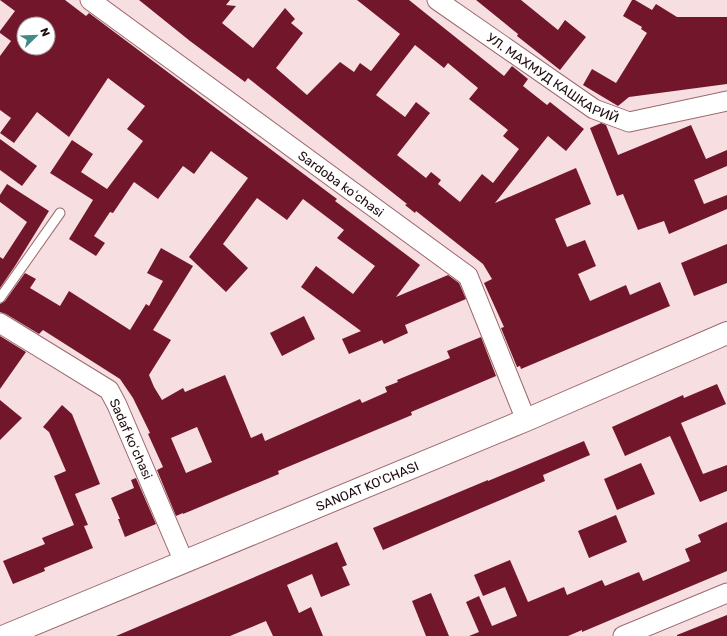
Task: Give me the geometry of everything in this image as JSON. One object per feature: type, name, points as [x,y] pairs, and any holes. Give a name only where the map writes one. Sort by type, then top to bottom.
[{"type":"main road","name":"SANOAT KO'CHASI","points":[[5,636],[526,420],[727,333]]},
{"type":"street","name":"Sardoba koʻchasi","points":[[90,0],[468,276],[526,420]]},
{"type":"street","name":"УЛ. МАХМУД КАШКАРИЙ","points":[[437,0],[594,109],[629,122],[727,101]]},
{"type":"street","name":"Sadaf koʻchasi","points":[[0,323],[109,390],[117,404],[184,562]]},
{"type":"street","points":[[623,636],[727,593]]},
{"type":"lane","points":[[0,298],[60,213]]},
{"type":"building","points":[[0,0],[65,0],[86,16],[89,13],[337,199],[335,201],[420,265],[396,297],[448,275],[459,283],[466,299],[405,325],[408,333],[384,344],[382,340],[349,354],[342,339],[361,331],[301,287],[316,266],[353,294],[375,266],[337,238],[344,230],[303,199],[287,220],[257,198],[223,244],[248,268],[226,292],[189,257],[248,178],[211,151],[194,174],[183,166],[158,199],[134,182],[113,213],[110,212],[94,236],[105,243],[96,256],[69,239],[93,200],[50,173],[72,140],[93,154],[81,172],[107,189],[143,141],[127,129],[145,106],[108,78],[69,137],[37,112],[14,143],[0,133],[11,118],[0,110],[0,56],[11,41],[0,33],[15,11]]},
{"type":"building","points":[[139,0],[230,0],[226,5],[236,6],[222,23],[253,48],[285,8],[295,19],[291,23],[303,33],[276,68],[307,95],[340,62],[354,72],[360,63],[371,71],[400,34],[357,0],[409,0],[504,76],[512,66],[528,79],[523,86],[547,105],[550,102],[584,129],[566,151],[548,136],[495,203],[576,168],[591,204],[555,219],[567,247],[585,240],[596,266],[578,274],[590,301],[626,285],[630,295],[660,282],[670,306],[521,369],[520,366],[517,367],[501,328],[504,327],[484,283],[492,279],[483,264],[416,211],[415,213],[405,205],[407,204],[248,78],[245,82],[190,41]],"holes":[[[415,45],[444,68],[448,63],[478,88],[469,99],[508,130],[503,136],[519,149],[493,183],[482,174],[460,202],[438,184],[441,180],[431,172],[426,178],[397,155],[430,113],[416,102],[405,117],[376,95]]]},
{"type":"building","points":[[476,0],[521,0],[558,30],[565,20],[586,37],[560,70],[517,36],[518,34]]},
{"type":"building","points":[[632,0],[635,0],[652,10],[656,4],[677,17],[727,17],[727,84],[629,97],[618,106],[583,85],[592,69],[616,83],[647,33],[641,29],[642,27],[623,16]]},
{"type":"building","points":[[601,123],[606,125],[618,155],[691,125],[706,159],[727,150],[727,166],[694,180],[704,204],[727,195],[727,209],[669,234],[664,221],[638,230],[623,194],[617,196],[590,128]]},
{"type":"building","points":[[0,139],[37,166],[22,186],[0,170]]},
{"type":"building","points":[[7,184],[49,211],[0,288],[0,257],[3,259],[27,222],[0,202],[0,195]]},
{"type":"building","points":[[727,244],[727,283],[694,296],[681,263]]},
{"type":"building","points":[[161,248],[193,266],[153,330],[171,340],[149,375],[162,400],[183,388],[185,392],[225,375],[251,438],[262,433],[265,441],[360,399],[362,403],[387,392],[385,387],[398,382],[397,380],[450,358],[447,351],[481,337],[496,376],[411,412],[412,415],[278,471],[279,474],[176,516],[157,470],[163,467],[148,434],[150,433],[133,398],[120,379],[43,330],[39,334],[6,314],[0,312],[0,304],[5,301],[25,273],[36,279],[30,288],[60,306],[69,291],[130,330],[146,304],[149,306],[163,281],[147,273]],"holes":[[[197,427],[212,462],[186,473],[171,438]]]},
{"type":"building","points":[[304,316],[315,339],[282,356],[270,333]]},
{"type":"building","points":[[0,336],[26,352],[0,389]]},
{"type":"building","points":[[717,384],[726,404],[681,423],[703,474],[727,465],[727,491],[700,502],[670,436],[625,456],[612,427],[683,395],[684,398]]},
{"type":"building","points":[[0,400],[22,418],[0,440]]},
{"type":"building","points":[[62,405],[72,414],[100,484],[75,494],[88,525],[84,526],[93,548],[44,568],[45,571],[13,584],[3,561],[45,544],[42,538],[74,525],[54,476],[66,471],[49,432],[43,427]]},
{"type":"building","points":[[584,441],[590,455],[543,475],[545,481],[383,550],[373,528]]},
{"type":"building","points":[[641,463],[655,494],[617,510],[604,479]]},
{"type":"building","points":[[136,478],[156,524],[125,537],[118,519],[120,519],[111,498],[134,488],[131,480]]},
{"type":"building","points":[[616,515],[627,542],[589,558],[578,531]]},
{"type":"building","points":[[727,522],[727,571],[582,632],[582,630],[568,636],[469,636],[479,632],[466,602],[479,596],[492,626],[517,616],[505,587],[483,596],[474,575],[510,560],[528,602],[564,587],[567,595],[602,580],[605,586],[639,572],[643,581],[690,561],[685,549],[701,542],[698,535]]},
{"type":"building","points":[[337,542],[347,565],[342,567],[350,585],[321,597],[312,574],[287,585],[299,613],[311,607],[323,636],[273,636],[266,621],[230,636],[116,636]]},
{"type":"building","points":[[431,593],[449,636],[426,636],[412,601]]},
{"type":"building","points":[[727,615],[727,636],[677,636],[677,635]]}]
